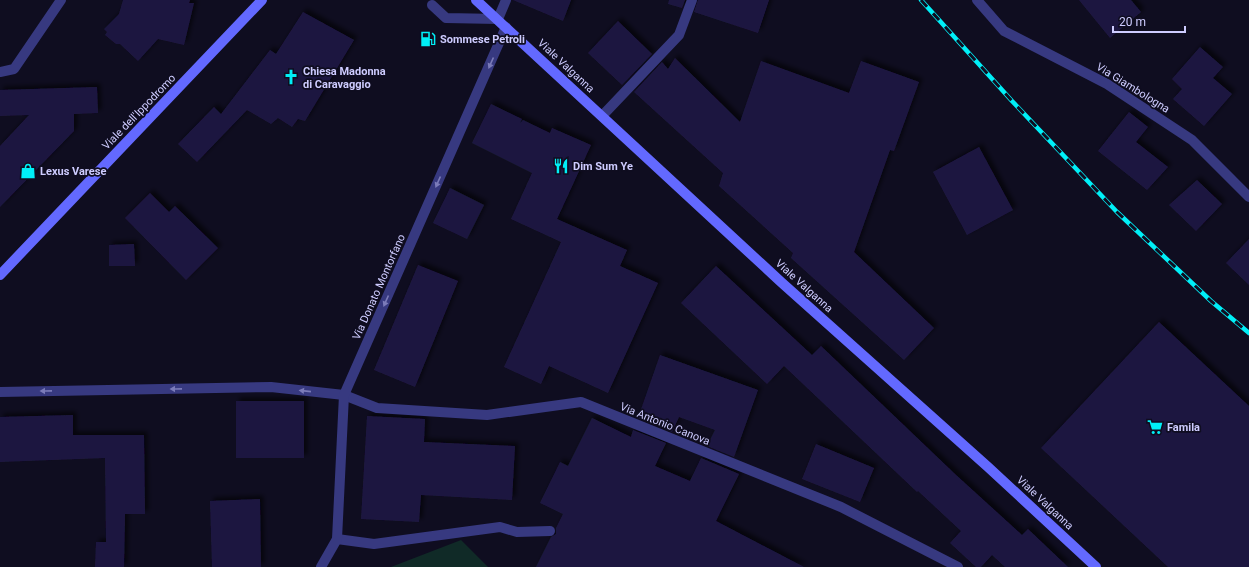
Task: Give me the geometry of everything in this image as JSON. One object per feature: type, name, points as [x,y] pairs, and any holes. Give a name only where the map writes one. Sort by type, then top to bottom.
[{"type":"main road","name":"Viale dell'Ippodromo","points":[[0,275],[262,0]]},
{"type":"main road","name":"Viale Valganna","points":[[476,0],[781,282],[988,467],[1096,567]]},
{"type":"street","points":[[0,72],[14,69],[61,0]]},
{"type":"street","points":[[432,5],[446,18],[498,19],[506,0]]},
{"type":"street","points":[[602,116],[680,35],[692,0]]},
{"type":"street","name":"Via Giambologna","points":[[977,0],[1004,31],[1107,84],[1192,140],[1249,197]]},
{"type":"street","name":"Via Donato Montorfano","points":[[320,567],[337,539],[344,395],[506,27]]},
{"type":"street","name":"Via Antonio Canova","points":[[0,392],[271,387],[344,395],[377,408],[487,415],[581,402],[841,507],[958,567]]},
{"type":"street","points":[[337,539],[374,544],[500,528],[517,532],[550,531]]},
{"type":"green space","points":[[461,540],[488,567],[391,567]]},
{"type":"building","points":[[123,0],[190,0],[189,3],[194,3],[184,45],[158,39],[138,61],[120,44],[116,44],[105,35],[107,32],[104,29],[119,14]]},
{"type":"building","points":[[513,0],[571,0],[563,21]]},
{"type":"building","points":[[669,0],[685,0],[682,8],[668,4]]},
{"type":"building","points":[[698,0],[769,0],[758,33],[694,12]]},
{"type":"building","points":[[1079,0],[1131,0],[1141,12],[1110,38]]},
{"type":"building","name":"Chiesa Madonna di Caravaggio","points":[[303,12],[354,40],[305,121],[298,119],[292,127],[278,118],[271,124],[247,110],[197,162],[178,144],[214,107],[221,114],[270,50],[276,54]]},
{"type":"building","points":[[618,21],[652,54],[622,85],[588,53]]},
{"type":"building","points":[[1200,47],[1223,67],[1213,78],[1232,94],[1204,126],[1173,99],[1182,89],[1172,79]]},
{"type":"building","points":[[675,58],[740,122],[761,61],[849,93],[861,61],[919,82],[894,151],[890,150],[854,252],[934,328],[904,360],[791,258],[793,253],[719,186],[723,173],[634,92],[662,62],[668,69]]},
{"type":"building","points":[[97,87],[98,113],[74,114],[74,131],[0,207],[0,146],[29,115],[0,116],[0,90]]},
{"type":"building","points":[[491,104],[522,119],[520,123],[523,120],[550,133],[552,128],[591,145],[557,219],[627,250],[620,266],[658,283],[608,393],[549,366],[541,384],[504,367],[561,242],[511,219],[532,173],[472,143]]},
{"type":"building","points":[[1129,112],[1148,127],[1136,142],[1168,167],[1147,190],[1098,151]]},
{"type":"building","points":[[979,147],[1013,210],[967,235],[933,172]]},
{"type":"building","points":[[1197,180],[1222,204],[1196,231],[1169,205]]},
{"type":"building","points":[[450,188],[484,205],[467,239],[433,223]]},
{"type":"building","points":[[150,193],[169,212],[175,206],[218,248],[186,280],[125,218]]},
{"type":"building","points":[[1249,239],[1249,285],[1226,263]]},
{"type":"building","points":[[134,244],[135,266],[109,266],[109,245]]},
{"type":"building","points":[[418,265],[458,281],[415,387],[374,370]]},
{"type":"building","points":[[716,266],[812,355],[821,346],[955,474],[1022,535],[1028,529],[1068,567],[1005,567],[992,555],[981,567],[976,567],[950,543],[961,531],[918,491],[917,492],[784,366],[767,384],[681,303]]},
{"type":"building","name":"Famila","points":[[1159,322],[1249,406],[1249,567],[1168,567],[1041,448]]},
{"type":"building","points":[[660,355],[758,390],[734,457],[707,446],[715,430],[679,417],[672,432],[638,418]]},
{"type":"building","points":[[236,401],[304,401],[304,458],[236,458]]},
{"type":"building","points":[[73,415],[73,435],[144,435],[145,514],[125,514],[124,567],[95,567],[96,542],[106,542],[105,458],[0,462],[0,417]]},
{"type":"building","points":[[367,416],[425,419],[424,442],[515,446],[512,500],[421,495],[419,522],[361,519]]},
{"type":"building","points":[[592,418],[631,437],[633,430],[666,443],[655,466],[690,481],[701,458],[739,474],[716,521],[804,567],[536,567],[551,537],[556,534],[556,528],[563,514],[540,503],[560,462],[568,466]]},
{"type":"building","points":[[816,444],[874,468],[860,502],[802,479]]},
{"type":"building","points":[[260,499],[261,567],[212,567],[210,501]]},
{"type":"railway","points":[[921,0],[1012,101],[1117,212],[1211,301],[1249,333]]},
{"type":"place","name":"Sommese Petroli","points":[[428,39]]},
{"type":"place","name":"Chiesa Madonna di Caravaggio","points":[[291,77]]},
{"type":"place","name":"Dim Sum Ye","points":[[561,166]]},
{"type":"place","name":"Lexus Varese","points":[[28,171]]},
{"type":"place","name":"Famila","points":[[1155,427]]}]
